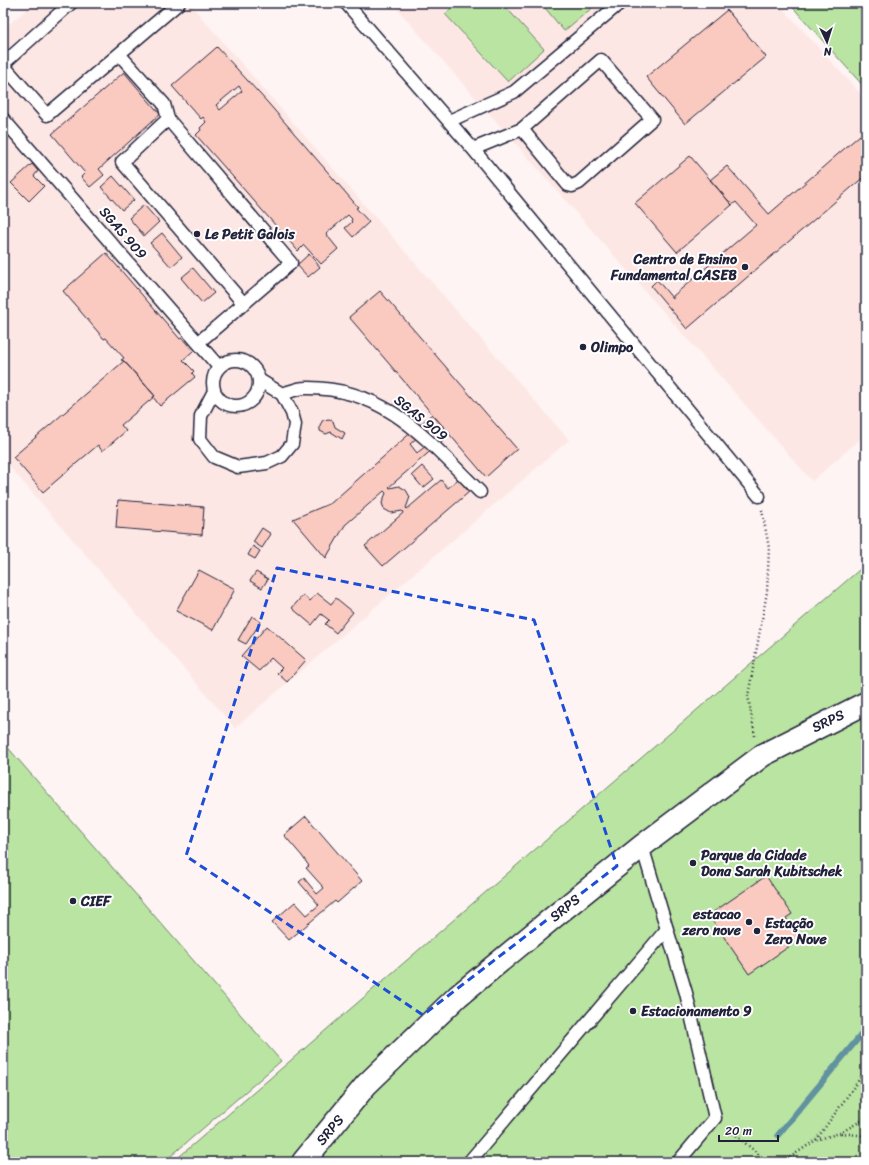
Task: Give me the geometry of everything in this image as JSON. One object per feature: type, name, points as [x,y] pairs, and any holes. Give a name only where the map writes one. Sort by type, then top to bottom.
[{"type":"main road","name":"SRPS","points":[[303,1162],[366,1085],[458,996],[642,846],[763,755],[866,703]]},
{"type":"lane","points":[[71,3],[3,64],[47,115],[179,3]]},
{"type":"lane","points":[[346,3],[473,149],[760,496]]},
{"type":"lane","points":[[449,121],[514,92],[620,3]]},
{"type":"lane","points":[[119,54],[164,104],[168,119],[291,264],[199,342]]},
{"type":"lane","points":[[473,149],[522,129],[601,60],[652,119],[579,183],[572,186],[568,185],[522,129]]},
{"type":"lane","name":"SGAS 909","points":[[3,119],[199,342],[219,367]]},
{"type":"lane","points":[[168,119],[122,162],[244,304]]},
{"type":"lane","points":[[235,360],[243,361],[251,365],[259,380],[256,396],[250,402],[242,405],[233,406],[225,404],[218,398],[214,391],[213,382],[219,367],[226,362],[235,360]]},
{"type":"lane","points":[[214,391],[201,416],[200,439],[214,457],[238,467],[272,460],[282,456],[292,444],[295,424],[292,413],[282,394],[259,380]]},
{"type":"lane","name":"SGAS 909","points":[[282,394],[304,388],[330,390],[381,405],[404,420],[427,440],[480,492]]},
{"type":"lane","points":[[642,846],[686,993],[715,1118],[678,1162]]},
{"type":"lane","points":[[469,1162],[667,929]]},
{"type":"path","points":[[760,496],[769,548],[767,592],[748,696],[755,735],[763,755]]},
{"type":"path","points":[[816,1140],[866,1070]]},
{"type":"path","points":[[715,1118],[768,1162]]},
{"type":"path","points":[[783,1162],[816,1140],[840,1133],[866,1118]]},
{"type":"path","points":[[840,1133],[866,1136]]},
{"type":"highlighted area","points":[[277,568],[534,620],[617,866],[423,1015],[186,856]]},
{"type":"shaded area","name":"Le Petit Galois","points":[[35,3],[189,3],[569,440],[235,728],[3,459],[3,29]]},
{"type":"shaded area","name":"Centro de Ensino Fundamental CASEB","points":[[392,3],[778,3],[866,100],[866,434],[812,481]]},
{"type":"green space","points":[[457,3],[502,3],[544,49],[508,82],[445,14]]},
{"type":"green space","points":[[541,3],[598,3],[564,31]]},
{"type":"green space","points":[[789,3],[866,3],[866,89]]},
{"type":"green space","name":"Parque da Cidade Dona Sarah Kubitschek","points":[[866,564],[866,1162],[173,1162]]},
{"type":"green space","name":"CIEF","points":[[3,742],[281,1061],[164,1162],[3,1162]]},
{"type":"building","points":[[727,10],[766,57],[685,124],[646,77]]},
{"type":"building","points":[[217,47],[268,103],[358,207],[356,208],[369,222],[353,237],[345,228],[352,222],[352,219],[348,215],[326,234],[338,249],[321,264],[304,245],[298,251],[196,135],[206,122],[203,117],[201,119],[172,86]],"holes":[[[239,86],[242,91],[220,110],[216,105]]]},
{"type":"building","points":[[124,72],[160,114],[99,169],[104,175],[90,187],[81,177],[85,173],[52,134]]},
{"type":"building","points":[[860,135],[866,142],[866,175],[687,329],[651,286],[657,280],[673,299],[673,296],[756,225],[736,202],[732,205],[710,180],[727,166],[769,214]]},
{"type":"building","points":[[690,156],[732,205],[677,252],[635,203]]},
{"type":"building","points":[[32,164],[38,171],[34,176],[44,186],[29,201],[11,183]]},
{"type":"building","points":[[113,176],[134,200],[122,210],[101,187]]},
{"type":"building","points":[[144,205],[159,222],[144,236],[129,218]]},
{"type":"building","points":[[162,233],[182,257],[171,267],[150,243]]},
{"type":"building","points":[[106,253],[180,339],[182,338],[193,351],[183,360],[194,371],[192,373],[195,377],[160,406],[153,397],[155,396],[124,361],[121,360],[124,358],[106,338],[104,339],[63,291]]},
{"type":"building","points":[[309,254],[320,267],[308,277],[297,265]]},
{"type":"building","points":[[193,268],[214,293],[202,303],[181,278]]},
{"type":"building","points":[[380,291],[517,449],[486,477],[349,317]]},
{"type":"building","points":[[124,361],[155,396],[121,425],[126,431],[102,451],[98,445],[43,492],[13,457]]},
{"type":"building","points":[[432,414],[450,434],[389,487],[399,486],[406,490],[410,497],[406,508],[407,509],[441,480],[448,488],[458,479],[469,492],[383,566],[365,546],[403,513],[402,511],[391,513],[384,509],[382,503],[386,493],[384,491],[345,525],[326,558],[293,519],[331,503]],"holes":[[[419,436],[427,445],[417,453],[410,444]]]},
{"type":"building","points":[[329,419],[333,421],[335,427],[345,433],[342,439],[331,432],[326,434],[320,431],[320,425],[323,420]]},
{"type":"building","points":[[422,466],[434,479],[423,488],[412,475]]},
{"type":"building","points":[[118,500],[204,507],[202,535],[116,528]]},
{"type":"building","points":[[262,528],[271,534],[262,548],[253,542]]},
{"type":"building","points":[[253,546],[260,551],[255,559],[248,555]]},
{"type":"building","points":[[199,570],[235,589],[213,630],[176,611]]},
{"type":"building","points":[[256,572],[268,579],[262,588],[250,581]]},
{"type":"building","points":[[317,593],[331,604],[336,598],[353,612],[336,633],[325,624],[329,620],[321,614],[312,625],[292,608],[303,595],[310,601]]},
{"type":"building","points":[[252,616],[261,622],[246,644],[238,640]]},
{"type":"building","points":[[267,626],[306,660],[287,682],[277,673],[282,668],[271,658],[259,671],[241,656]]},
{"type":"building","points":[[306,816],[362,881],[337,903],[335,901],[289,940],[272,922],[295,902],[307,915],[319,905],[299,882],[304,878],[317,894],[324,888],[306,868],[309,866],[284,835]]},
{"type":"building","name":"Estação Zero Nove","points":[[766,876],[792,914],[786,918],[800,939],[749,974],[709,915]]},
{"type":"waterway","points":[[778,1135],[866,1029]]},
{"type":"place","name":"Le Petit Galois","points":[[197,234]]},
{"type":"place","name":"Centro de Ensino Fundamental CASEB","points":[[745,267]]},
{"type":"place","name":"Olimpo","points":[[583,347]]},
{"type":"place","name":"Parque da Cidade Dona Sarah Kubitschek","points":[[693,863]]},
{"type":"place","name":"CIEF","points":[[73,901]]},
{"type":"place","name":"estacao zero nove","points":[[749,922]]},
{"type":"place","name":"Estação Zero Nove","points":[[757,931]]},
{"type":"place","name":"Estacionamento 9","points":[[633,1011]]}]
